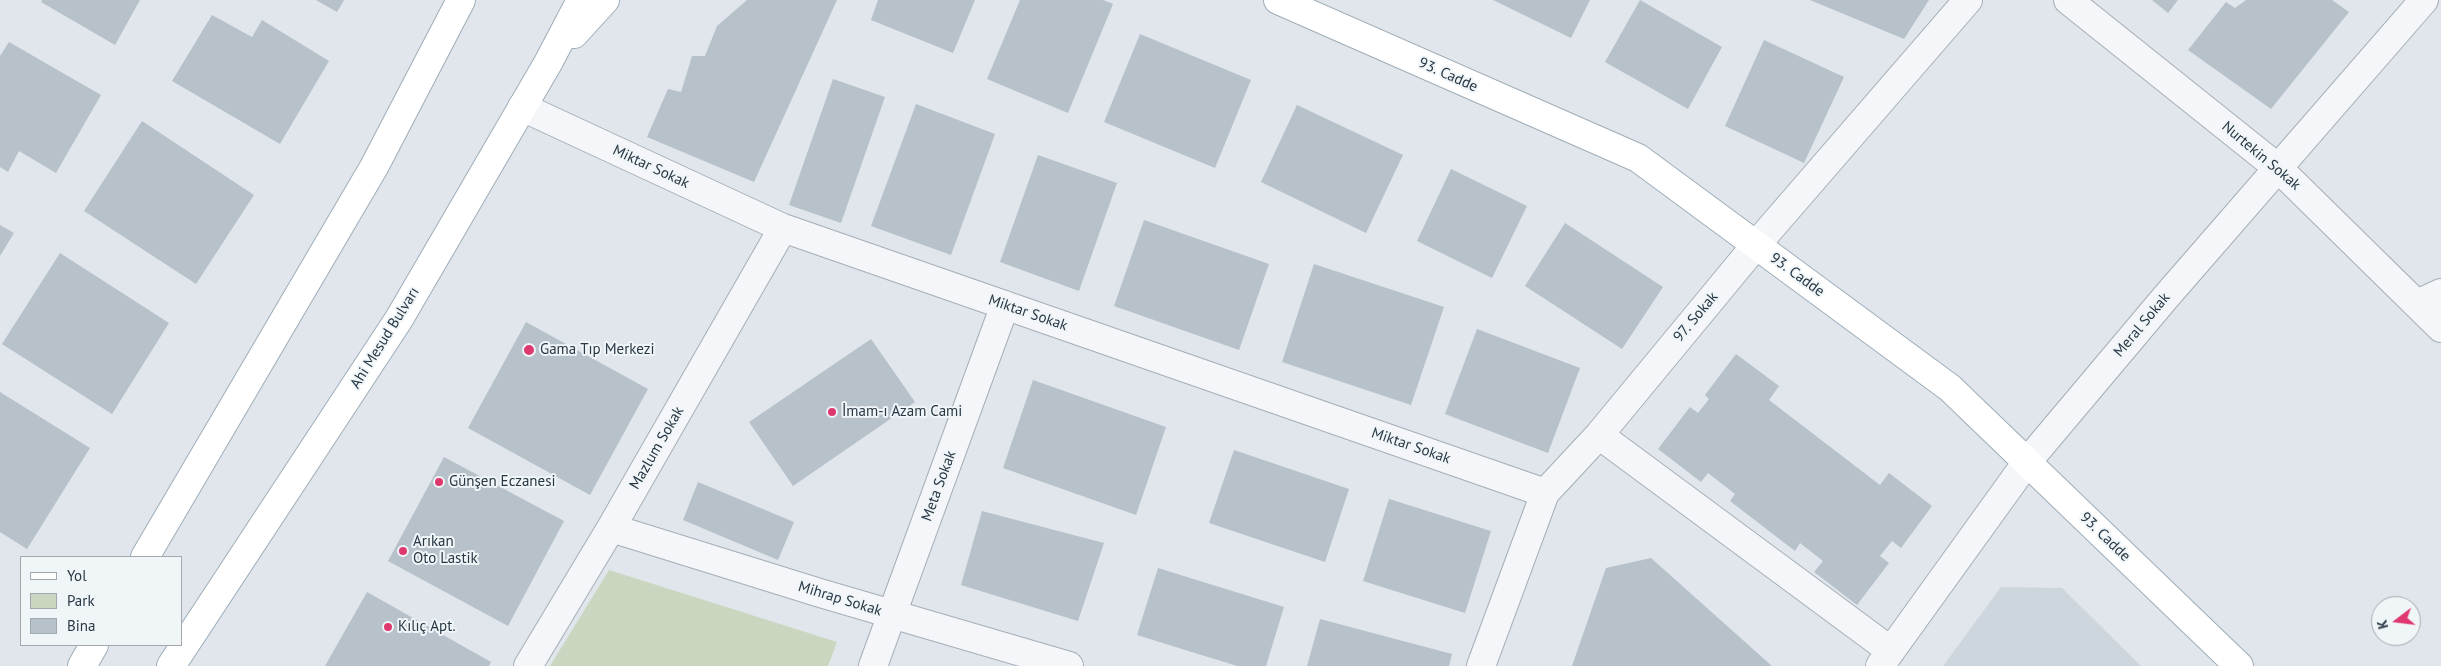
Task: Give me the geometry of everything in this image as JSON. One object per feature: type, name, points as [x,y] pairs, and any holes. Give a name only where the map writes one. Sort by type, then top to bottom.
[{"type":"main road","points":[[146,556],[374,167],[462,0]]},
{"type":"main road","name":"Ahi Mesud Bulvarı","points":[[171,666],[399,319],[548,63],[581,0]]},
{"type":"main road","points":[[548,63],[605,0]]},
{"type":"main road","name":"93. Cadde","points":[[1278,0],[1638,158],[1950,388],[2240,666]]},
{"type":"main road","points":[[82,666],[93,646]]},
{"type":"street","name":"97. Sokak","points":[[1481,666],[1544,493],[1599,435],[1756,245],[1968,0]]},
{"type":"street","name":"Nurtekin Sokak","points":[[2068,0],[2278,168],[2429,299],[2441,328]]},
{"type":"street","name":"Meral Sokak","points":[[1885,658],[2027,462],[2424,0]]},
{"type":"street","name":"Miktar Sokak","points":[[522,107],[783,228],[1544,493]]},
{"type":"street","name":"Mazlum Sokak","points":[[528,666],[611,528],[783,228]]},
{"type":"street","name":"Meta Sokak","points":[[873,666],[1005,305]]},
{"type":"street","points":[[1599,435],[1885,658]]},
{"type":"street","name":"Mihrap Sokak","points":[[611,528],[891,614],[1069,666]]},
{"type":"shaded area","points":[[2001,587],[2062,588],[2141,666],[1943,666]]},
{"type":"green space","points":[[609,570],[837,642],[828,666],[550,666]]},
{"type":"building","points":[[42,0],[140,0],[115,45],[41,2]]},
{"type":"building","points":[[316,0],[344,0],[337,12]]},
{"type":"building","points":[[747,0],[837,0],[754,182],[647,137],[668,89],[681,92],[692,56],[705,56],[717,26]]},
{"type":"building","points":[[878,0],[975,0],[953,53],[871,20]]},
{"type":"building","points":[[1020,0],[1103,0],[1113,4],[1068,113],[987,79]]},
{"type":"building","points":[[1493,0],[1590,0],[1571,38]]},
{"type":"building","points":[[1640,0],[1722,47],[1688,109],[1605,62]]},
{"type":"building","points":[[1810,0],[1929,0],[1904,39]]},
{"type":"building","points":[[2152,0],[2178,0],[2168,13]]},
{"type":"building","points":[[2246,0],[2332,0],[2349,12],[2271,109],[2188,50],[2226,2],[2235,8]]},
{"type":"building","points":[[212,15],[252,37],[262,20],[329,61],[280,144],[172,81]]},
{"type":"building","points":[[1140,34],[1251,80],[1215,168],[1104,122]]},
{"type":"building","points":[[1764,40],[1844,77],[1804,163],[1725,126]]},
{"type":"building","points":[[9,42],[101,95],[56,173],[19,151],[8,172],[0,167],[0,56]]},
{"type":"building","points":[[833,79],[885,97],[841,223],[789,205]]},
{"type":"building","points":[[916,104],[995,134],[951,255],[871,226]]},
{"type":"building","points":[[1297,105],[1403,155],[1366,233],[1261,182]]},
{"type":"building","points":[[142,121],[254,195],[196,284],[84,211]]},
{"type":"building","points":[[1038,155],[1117,183],[1079,291],[1000,262]]},
{"type":"building","points":[[1451,169],[1527,206],[1492,278],[1417,241]]},
{"type":"building","points":[[1144,220],[1269,264],[1239,350],[1114,306]]},
{"type":"building","points":[[1565,223],[1663,287],[1622,349],[1525,286]]},
{"type":"building","points":[[0,225],[14,233],[0,256]]},
{"type":"building","points":[[60,253],[169,323],[112,414],[2,344]]},
{"type":"building","points":[[1314,264],[1444,307],[1411,405],[1282,362]]},
{"type":"building","points":[[526,322],[648,389],[590,495],[468,428]]},
{"type":"building","points":[[1477,329],[1580,368],[1548,453],[1445,414]]},
{"type":"building","name":"İmam-ı Azam Cami","points":[[871,339],[915,402],[793,486],[749,422]]},
{"type":"building","points":[[1736,354],[1779,386],[1769,400],[1880,485],[1889,473],[1932,506],[1901,548],[1892,541],[1880,556],[1889,563],[1857,605],[1814,572],[1823,561],[1800,543],[1795,551],[1730,501],[1735,494],[1708,473],[1701,482],[1658,449],[1690,407],[1698,413],[1709,399],[1705,395]]},
{"type":"building","points":[[1033,380],[1166,427],[1136,515],[1003,468]]},
{"type":"building","points":[[0,392],[90,448],[27,549],[0,532]]},
{"type":"building","points":[[1234,450],[1349,489],[1325,562],[1209,523]]},
{"type":"building","points":[[444,457],[564,521],[508,626],[388,561]]},
{"type":"building","points":[[698,482],[794,522],[778,560],[683,520]]},
{"type":"building","points":[[1389,499],[1491,531],[1465,613],[1363,581]]},
{"type":"building","points":[[982,511],[1104,543],[1078,621],[961,585]]},
{"type":"building","points":[[1651,558],[1772,666],[1572,666],[1606,568]]},
{"type":"building","points":[[1158,568],[1284,607],[1266,666],[1237,666],[1137,635]]},
{"type":"building","name":"Kılıç Apt.","points":[[367,592],[491,662],[489,666],[325,666]]},
{"type":"building","points":[[1320,619],[1452,654],[1449,666],[1307,666]]},
{"type":"place","name":"Gama Tıp Merkezi","points":[[529,350]]},
{"type":"place","name":"İmam-ı Azam Cami","points":[[832,412]]},
{"type":"place","name":"Günşen Eczanesi","points":[[439,482]]},
{"type":"place","name":"Arıkan Oto Lastik","points":[[403,551]]},
{"type":"place","name":"Kılıç Apt.","points":[[388,627]]}]
